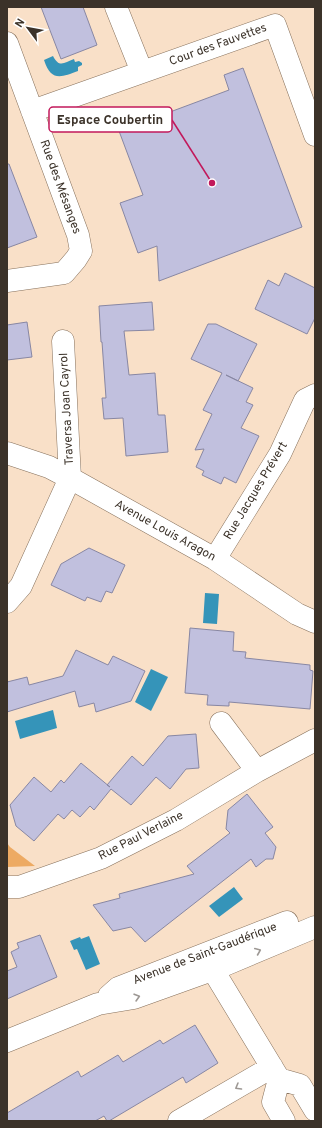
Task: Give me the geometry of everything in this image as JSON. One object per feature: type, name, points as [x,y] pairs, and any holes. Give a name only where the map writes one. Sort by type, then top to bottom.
[{"type":"street","points":[[116,7],[142,72]]},
{"type":"street","name":"Cour des Fauvettes","points":[[32,111],[275,25],[315,135]]},
{"type":"street","name":"Rue des Mésanges","points":[[7,43],[78,235],[81,251],[64,273],[7,281]]},
{"type":"street","name":"Traversa Joan Cayrol","points":[[63,341],[70,478]]},
{"type":"street","name":"Rue Jacques Prévert","points":[[215,559],[280,454],[310,397],[315,378]]},
{"type":"street","name":"Avenue Louis Aragon","points":[[7,452],[49,467],[70,478],[215,559],[297,614],[315,622]]},
{"type":"street","points":[[7,602],[21,586],[70,478]]},
{"type":"street","points":[[221,722],[257,771]]},
{"type":"street","name":"Rue Paul Verlaine","points":[[13,887],[101,858],[176,820],[257,771],[315,740]]},
{"type":"street","name":"Avenue de Saint-Gaudérique","points":[[98,1004],[118,988],[315,912]]},
{"type":"street","name":"Avenue de Saint-Gaudérique","points":[[7,1041],[98,1004],[134,998],[215,969],[315,927]]},
{"type":"street","points":[[215,969],[216,975],[276,1073],[300,1085],[315,1110]]},
{"type":"street","points":[[179,1121],[276,1073]]},
{"type":"street","points":[[276,1073],[273,1102],[284,1121]]},
{"type":"shaded area","points":[[7,843],[10,847],[35,866],[7,867]]},
{"type":"water","points":[[53,56],[57,62],[62,64],[74,59],[75,62],[79,61],[82,65],[78,67],[78,71],[61,76],[53,75],[44,60]]},
{"type":"water","points":[[205,593],[219,594],[217,624],[203,623]]},
{"type":"water","points":[[151,669],[168,677],[151,711],[135,702]]},
{"type":"water","points":[[53,710],[57,728],[20,739],[15,721]]},
{"type":"water","points":[[234,887],[243,899],[219,917],[209,906]]},
{"type":"water","points":[[89,936],[100,964],[86,970],[77,949],[74,950],[70,941],[80,937],[81,939]]},
{"type":"building","points":[[41,7],[83,7],[97,45],[61,59]]},
{"type":"building","points":[[243,68],[302,227],[159,281],[157,246],[138,253],[120,203],[143,195],[119,131],[229,90],[224,75]]},
{"type":"building","points":[[7,164],[9,164],[37,237],[7,248]]},
{"type":"building","points":[[285,273],[315,288],[315,318],[307,334],[255,309],[268,280],[279,286]]},
{"type":"building","points":[[152,302],[154,330],[124,331],[129,375],[155,373],[158,415],[165,415],[168,452],[126,456],[123,418],[104,419],[102,398],[106,398],[99,306]]},
{"type":"building","points":[[27,322],[32,357],[7,360],[7,325]]},
{"type":"building","points":[[208,324],[216,324],[257,344],[238,381],[253,388],[246,402],[253,405],[241,428],[259,436],[236,483],[224,477],[221,484],[202,475],[204,471],[196,467],[204,449],[195,450],[212,414],[203,410],[222,373],[191,359]]},
{"type":"building","points":[[89,548],[125,565],[112,593],[106,591],[101,602],[87,597],[85,601],[51,585],[61,564]]},
{"type":"building","points":[[190,628],[234,632],[233,651],[246,652],[245,658],[310,665],[310,670],[313,671],[310,709],[229,702],[229,706],[207,705],[208,695],[185,693]]},
{"type":"building","points":[[76,650],[108,665],[113,656],[145,671],[131,701],[96,712],[94,703],[79,707],[75,691],[7,712],[7,682],[27,677],[29,685],[63,676]]},
{"type":"building","points":[[196,734],[199,768],[186,769],[170,789],[156,777],[131,805],[111,789],[94,810],[90,806],[80,817],[72,810],[64,819],[58,814],[34,841],[16,826],[10,805],[34,777],[51,792],[61,780],[64,783],[81,763],[107,785],[132,756],[143,766],[168,736]]},
{"type":"building","points":[[247,794],[273,827],[265,833],[276,847],[273,859],[266,859],[256,867],[251,859],[145,942],[131,927],[113,931],[93,905],[120,898],[119,894],[194,874],[187,866],[230,833],[226,829],[228,810]]},
{"type":"building","points":[[40,935],[57,977],[7,999],[7,971],[17,967],[11,952],[19,948],[17,943]]},
{"type":"building","points":[[195,1025],[218,1063],[186,1083],[183,1077],[109,1121],[107,1121],[104,1116],[95,1121],[7,1121],[7,1113],[78,1071],[81,1077],[118,1055],[123,1062],[160,1040],[163,1044]]},
{"type":"place","name":"Espace Coubertin","points":[[212,183]]}]
